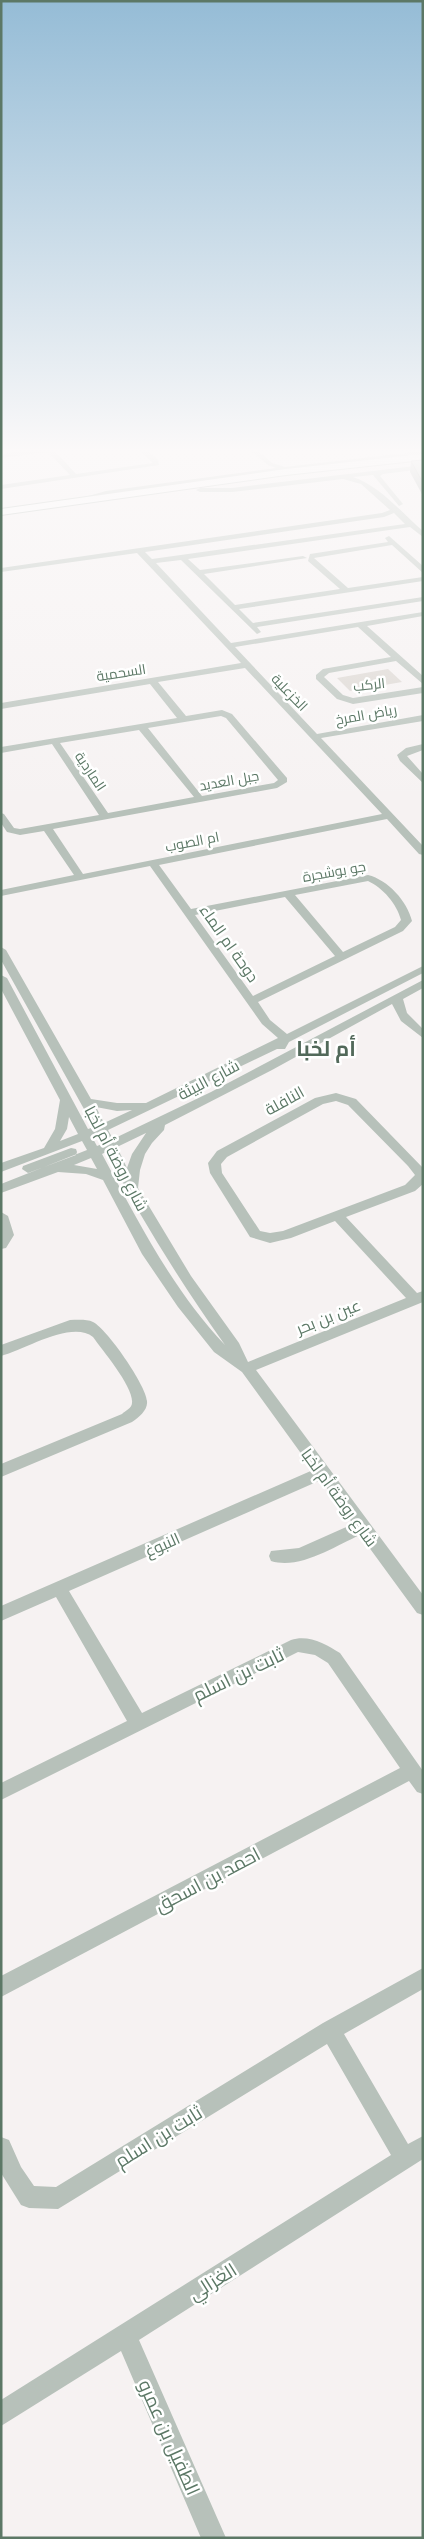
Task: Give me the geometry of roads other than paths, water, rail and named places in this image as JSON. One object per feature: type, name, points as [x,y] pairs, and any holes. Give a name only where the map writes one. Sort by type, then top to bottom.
[{"type":"street","points":[[1,570],[18,567]]},
{"type":"street","name":"الخزعلية","points":[[155,567],[423,852]]},
{"type":"street","points":[[192,567],[265,640]]},
{"type":"street","points":[[198,573],[236,567]]},
{"type":"street","points":[[320,567],[346,591]]},
{"type":"street","points":[[251,626],[336,602],[346,591],[423,579]]},
{"type":"street","points":[[233,608],[423,599]]},
{"type":"street","points":[[227,646],[423,614]]},
{"type":"street","points":[[361,625],[421,677]]},
{"type":"street","name":"الركب","points":[[397,658],[326,671],[319,677],[340,697],[353,701],[423,690]]},
{"type":"street","name":"السحمية","points":[[1,706],[246,665]]},
{"type":"street","points":[[152,681],[183,719]]},
{"type":"street","name":"جبل العديد","points":[[1,750],[218,713],[226,714],[284,780],[277,785],[16,832],[9,828],[1,816]]},
{"type":"street","name":"رياض المرخ","points":[[314,737],[423,718]]},
{"type":"street","points":[[141,726],[200,799]]},
{"type":"street","name":"الماردية","points":[[54,741],[105,816]]},
{"type":"street","points":[[423,747],[409,750],[402,756],[423,780]]},
{"type":"street","name":"ام الصوب","points":[[1,893],[389,816]]},
{"type":"street","points":[[47,827],[80,877]]},
{"type":"street","points":[[409,837],[423,834]]},
{"type":"street","name":"دوحة ام الماء","points":[[153,863],[251,1001],[270,1026],[285,1038]]},
{"type":"street","name":"جو بوشجرة","points":[[189,913],[368,878],[380,882],[404,910],[407,921],[399,929],[251,1001]]},
{"type":"street","name":"جو بوشجرة","points":[[288,894],[342,957]]},
{"type":"street","name":"شارع روضة أم لخبا","points":[[1,950],[87,1102],[132,1189],[186,1279],[234,1347],[244,1365],[423,1608]]},
{"type":"street","name":"شارع البيئة","points":[[105,1137],[155,1104],[423,969]]},
{"type":"street","name":"شارع روضة أم لخبا","points":[[1,978],[65,1101],[149,1254],[183,1304],[219,1348],[244,1365]]},
{"type":"street","name":"شارع البيئة","points":[[5,1184],[52,1170],[89,1144],[105,1137],[173,1118],[423,983]]},
{"type":"street","points":[[397,997],[398,1008],[403,1018]]},
{"type":"street","points":[[370,1010],[388,1012],[403,1018],[423,1035]]},
{"type":"street","points":[[1,1199],[5,1184],[89,1144],[97,1137],[105,1137],[268,1055],[280,1046],[285,1038]]},
{"type":"street","name":"النافلة","points":[[336,1097],[348,1100],[413,1163],[420,1175],[420,1180],[410,1188],[337,1216],[278,1237],[261,1237],[250,1228],[216,1173],[214,1163],[222,1154],[319,1100],[336,1097]]},
{"type":"street","points":[[48,1151],[61,1129],[65,1101]]},
{"type":"street","points":[[87,1102],[117,1107],[155,1104]]},
{"type":"street","points":[[132,1189],[133,1168],[141,1149],[154,1132],[173,1118]]},
{"type":"street","name":"شارع البيئة","points":[[1,1168],[48,1151],[89,1144]]},
{"type":"street","points":[[52,1170],[80,1169],[106,1177]]},
{"type":"street","points":[[1,1216],[7,1234],[1,1245]]},
{"type":"street","points":[[337,1216],[419,1298]]},
{"type":"street","name":"عين بن بحر","points":[[244,1365],[419,1298]]},
{"type":"street","points":[[1,1351],[70,1325],[89,1326],[98,1333],[135,1386],[140,1402],[137,1410],[127,1418],[1,1471]]},
{"type":"street","name":"النبوغ","points":[[1,1614],[60,1590],[322,1473]]},
{"type":"street","points":[[277,1556],[301,1554],[362,1527]]},
{"type":"street","points":[[60,1590],[138,1723]]},
{"type":"street","name":"ثابت بن اسلم","points":[[1,1792],[297,1645],[318,1648],[334,1658],[417,1778]]},
{"type":"street","name":"احمد بن اسحق","points":[[1,1987],[417,1778]]},
{"type":"street","name":"ثابت بن اسلم","points":[[1,2148],[13,2175],[29,2197],[58,2198],[330,2030],[423,1978]]},
{"type":"street","points":[[330,2030],[414,2153]]},
{"type":"street","name":"الغزالي","points":[[1,2414],[414,2153]]},
{"type":"street","name":"الطفيل بن عمرو","points":[[126,2336],[214,2538]]},
{"type":"district","name":"أم لخبا","points":[[326,1047]]}]
